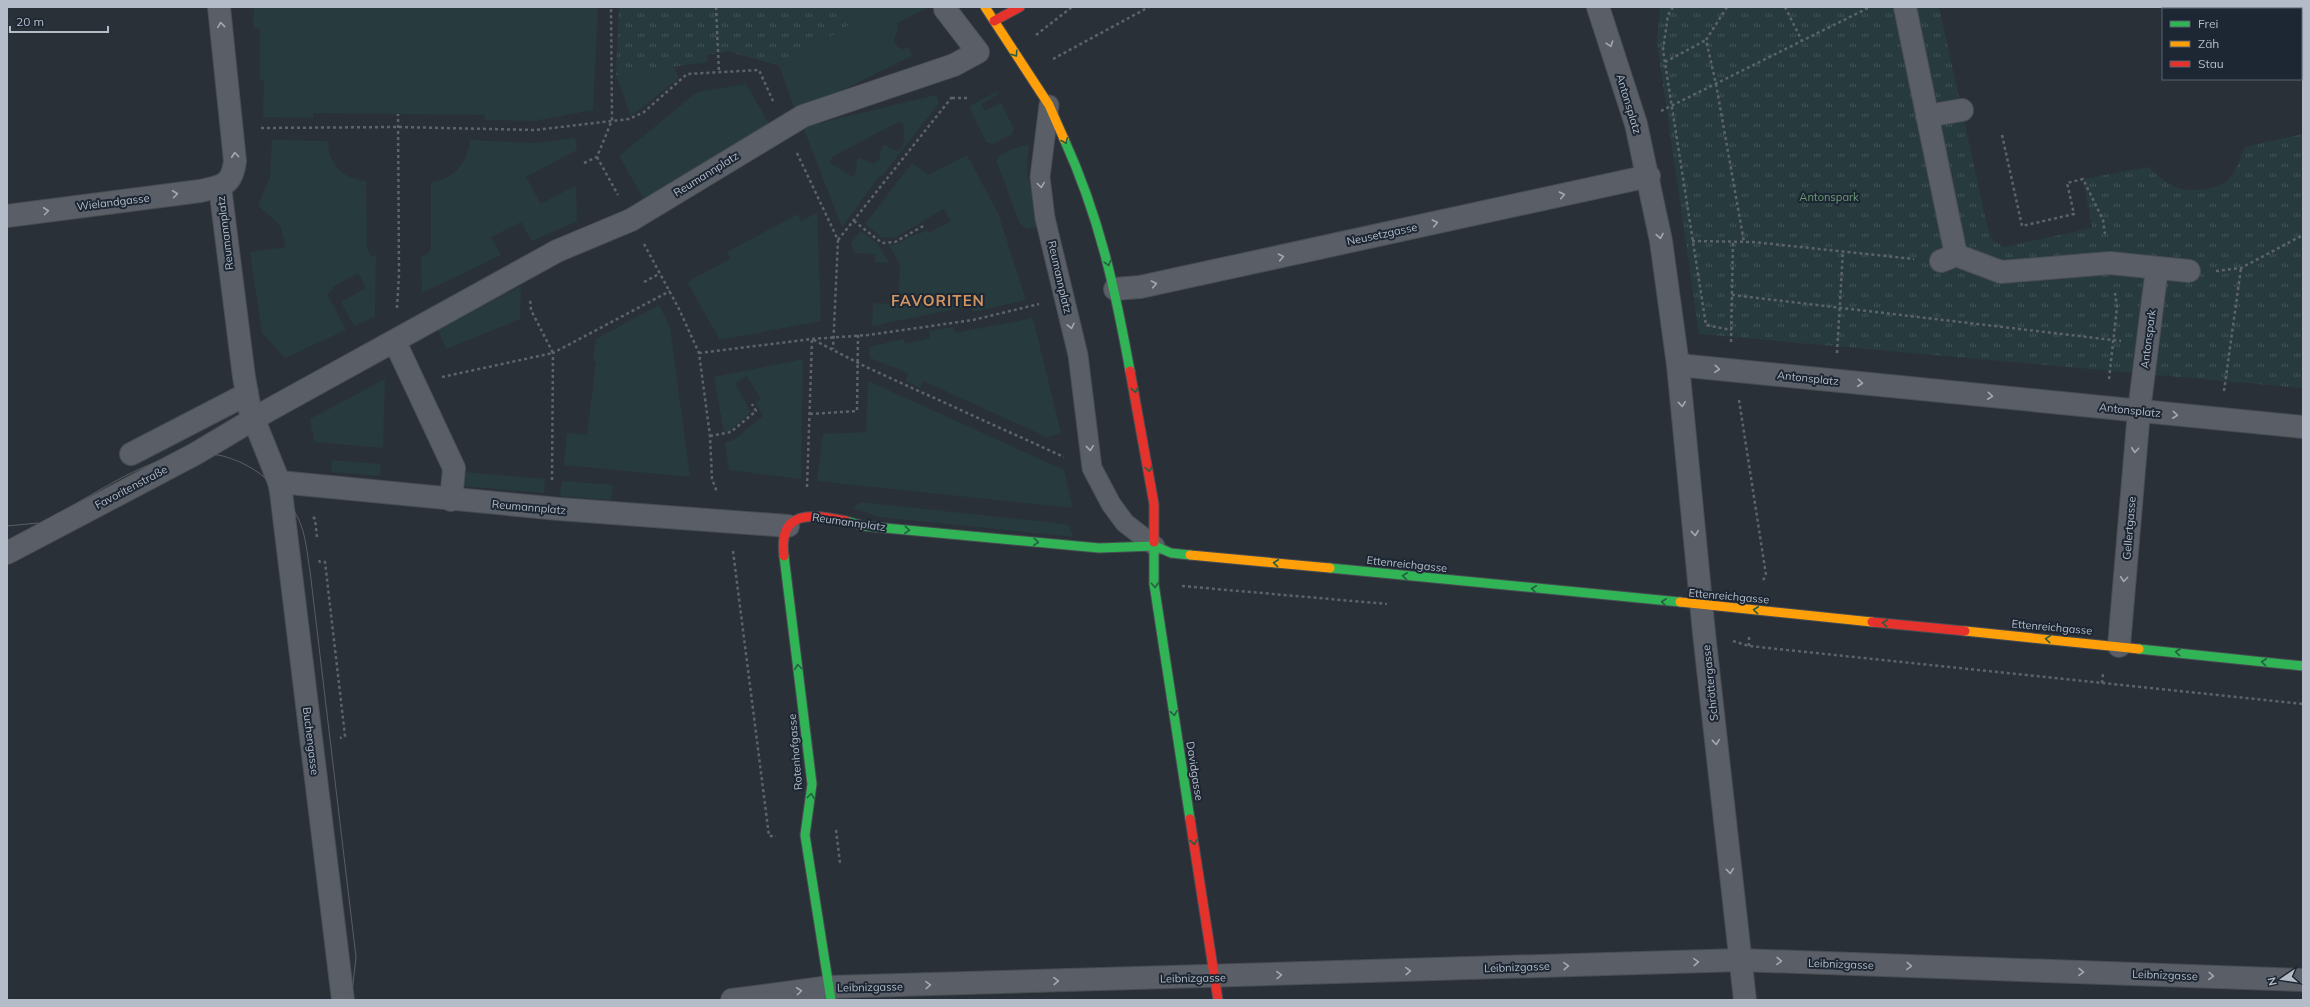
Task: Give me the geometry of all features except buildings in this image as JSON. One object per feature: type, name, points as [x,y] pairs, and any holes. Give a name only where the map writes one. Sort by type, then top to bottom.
[{"type":"street","name":"Reumannplatz","points":[[219,7],[235,161],[234,174],[229,181],[220,187],[222,215],[247,394],[253,420],[280,482],[451,500],[549,508],[797,521],[830,518],[864,526],[1099,548],[1155,546]]},
{"type":"street","points":[[985,7],[1012,51],[1049,105],[1075,163],[1095,220],[1115,289],[1154,504],[1155,546]]},
{"type":"street","points":[[994,21],[1020,7]]},
{"type":"street","name":"Antonsplatz","points":[[1598,7],[1636,124],[1648,176],[1661,241],[1678,365],[2303,428]]},
{"type":"street","points":[[1905,7],[1927,116],[1949,258],[2001,272],[2110,263],[2189,271]]},
{"type":"street","name":"Reumannplatz","points":[[253,420],[557,252],[631,220],[784,126],[803,116],[954,65],[978,52],[945,8]]},
{"type":"street","points":[[1927,116],[1962,110]]},
{"type":"street","name":"Neusetzgasse","points":[[1115,289],[1148,286],[1648,176]]},
{"type":"street","name":"Wielandgasse","points":[[7,216],[220,187]]},
{"type":"street","name":"Antonspark","points":[[2138,411],[2157,268]]},
{"type":"street","points":[[395,342],[454,468],[451,500]]},
{"type":"street","name":"Schröttergasse","points":[[1678,365],[1745,1000]]},
{"type":"street","points":[[131,454],[247,394]]},
{"type":"street","name":"Gellertgasse","points":[[2119,646],[2138,411]]},
{"type":"street","name":"Favoritenstraße","points":[[7,553],[195,454],[253,420]]},
{"type":"street","name":"Buchengasse","points":[[280,482],[343,1000]]},
{"type":"street","name":"Rotenhofgasse","points":[[797,521],[783,549],[812,784],[805,835],[830,994]]},
{"type":"street","name":"Ettenreichgasse","points":[[1155,546],[1171,553],[1750,609],[2303,666]]},
{"type":"street","name":"Davidgasse","points":[[1155,546],[1154,584],[1218,1000]]},
{"type":"street","name":"Leibnizgasse","points":[[732,1000],[830,994],[1214,977],[1740,960],[2303,980]]},
{"type":"lane","name":"Reumannplatz","points":[[1049,105],[1040,177],[1045,218],[1078,355],[1092,468],[1111,504],[1125,523],[1155,546]]},
{"type":"path","points":[[584,163],[597,157],[612,120],[611,7]]},
{"type":"path","points":[[716,7],[719,72]]},
{"type":"path","points":[[1034,37],[1072,7]]},
{"type":"path","points":[[1012,51],[1040,66],[1148,7]]},
{"type":"path","points":[[1673,7],[1668,15],[1663,50],[1706,325],[1731,330]]},
{"type":"path","points":[[1665,62],[1706,40],[1727,7]]},
{"type":"path","points":[[1785,7],[1802,41]]},
{"type":"path","points":[[1636,124],[1870,7]]},
{"type":"path","points":[[1706,40],[1716,84],[1744,242]]},
{"type":"path","points":[[232,127],[398,127],[535,130],[629,119],[644,112],[687,74],[759,70],[838,240],[832,336],[833,349]]},
{"type":"path","points":[[838,240],[951,98],[970,98]]},
{"type":"path","points":[[398,114],[399,275]]},
{"type":"path","points":[[2002,135],[2022,226],[2074,214],[2067,183],[2083,179],[2103,220],[2117,307],[2108,383]]},
{"type":"path","points":[[597,157],[631,220]]},
{"type":"path","points":[[854,221],[882,243],[895,242],[925,225]]},
{"type":"path","points":[[2189,271],[2224,271],[2241,268],[2303,235]]},
{"type":"path","points":[[1661,241],[1744,242],[1843,251],[1949,258]]},
{"type":"path","points":[[1733,242],[1731,344],[1738,345]]},
{"type":"path","points":[[1837,355],[1843,251]]},
{"type":"path","points":[[2220,419],[2241,268]]},
{"type":"path","points":[[526,269],[531,310],[553,353],[553,471],[549,508]]},
{"type":"path","points":[[644,282],[659,274]]},
{"type":"path","points":[[414,382],[553,353],[670,292]]},
{"type":"path","points":[[1732,295],[2148,344]]},
{"type":"path","points":[[699,353],[812,338],[858,335],[973,320],[1039,304],[1044,301]]},
{"type":"path","points":[[810,414],[857,411],[859,363],[858,335]]},
{"type":"path","points":[[812,338],[859,363],[1067,459]]},
{"type":"path","points":[[797,521],[810,414],[812,338]]},
{"type":"path","points":[[1830,354],[1845,356]]},
{"type":"path","points":[[1734,371],[1766,575],[1750,609],[1749,646]]},
{"type":"path","points":[[710,436],[732,432],[756,411],[752,404]]},
{"type":"green space","points":[[254,7],[598,7],[593,110],[534,121],[485,120],[485,115],[313,113],[313,118],[263,117],[264,80],[260,80],[260,30],[253,27]]},
{"type":"green space","points":[[619,7],[844,7],[850,24],[780,68],[778,65],[727,51],[707,55],[708,62],[616,75]]},
{"type":"green space","points":[[844,7],[929,7],[897,23],[898,31],[894,42],[902,49],[909,48],[912,56],[796,113],[780,68],[850,24]]},
{"type":"green space","name":"Antonspark","points":[[1660,7],[1939,7],[1987,225],[1992,240],[2004,247],[2092,228],[2083,179],[2149,167],[2169,184],[2183,189],[2199,190],[2219,186],[2230,178],[2236,169],[2245,147],[2303,134],[2303,388],[1699,334],[1657,42]]},
{"type":"green space","points":[[674,66],[679,78],[631,116],[616,75]]},
{"type":"green space","points":[[746,84],[770,125],[648,206],[619,156],[697,92]]},
{"type":"green space","points":[[996,92],[997,95],[981,104],[985,111],[1001,103],[1014,129],[1012,134],[993,144],[986,142],[969,106]]},
{"type":"green space","points":[[936,95],[939,103],[882,176],[880,175],[842,227],[803,127]],"holes":[[[898,122],[903,123],[904,137],[900,150],[897,151],[885,145],[882,146],[879,160],[874,164],[860,158],[857,160],[855,175],[853,177],[830,163],[832,157]]]},
{"type":"green space","points":[[575,138],[577,150],[526,177],[541,204],[576,185],[577,221],[532,241],[521,222],[491,237],[501,255],[422,293],[421,256],[427,255],[431,248],[431,182],[439,181],[453,174],[466,156],[470,140],[536,143]]},
{"type":"green space","points":[[272,140],[328,141],[331,157],[338,169],[350,177],[366,181],[367,247],[371,256],[376,255],[375,317],[354,326],[341,302],[366,288],[358,273],[333,287],[333,289],[327,294],[346,330],[285,358],[262,333],[250,252],[286,247],[280,225],[258,206],[270,177]]},
{"type":"green space","points":[[1029,144],[1027,173],[1039,226],[1027,229],[1020,224],[996,160],[1007,152]]},
{"type":"green space","points":[[967,155],[998,213],[1026,300],[973,312],[971,306],[872,326],[873,303],[898,304],[900,264],[889,245],[897,244],[927,230],[929,233],[951,221],[944,209],[894,238],[881,237],[865,224],[912,163],[928,175]]},
{"type":"green space","points":[[817,213],[821,321],[720,340],[687,282],[730,259],[727,252],[798,214],[801,221]]},
{"type":"green space","points":[[861,231],[878,244],[889,263],[875,262],[875,254],[854,253],[851,243]]},
{"type":"green space","points":[[521,286],[520,319],[446,349],[438,330]]},
{"type":"green space","points":[[659,305],[670,327],[690,477],[564,465],[567,433],[587,435],[596,362],[593,361],[596,339]]},
{"type":"green space","points":[[1033,318],[1061,433],[1047,437],[923,381],[920,388],[906,381],[908,373],[870,358],[869,347],[904,339],[905,344],[930,338],[929,331],[953,327],[955,333]]},
{"type":"green space","points":[[803,359],[801,479],[729,470],[725,442],[734,440],[763,416],[756,402],[761,399],[747,376],[735,383],[751,412],[730,431],[724,432],[714,377]]},
{"type":"green space","points":[[385,379],[383,448],[314,442],[310,419]]},
{"type":"green space","points":[[868,381],[1064,470],[1073,508],[817,481],[823,434],[866,432]]},
{"type":"green space","points":[[332,460],[381,464],[380,476],[331,472]]},
{"type":"green space","points":[[463,472],[545,479],[544,493],[462,486]]},
{"type":"green space","points":[[562,481],[613,485],[611,500],[560,496]]},
{"type":"green space","points":[[860,502],[1065,524],[1069,526],[1074,537],[880,517],[853,508]]},
{"type":"tram line","points":[[7,545],[32,528],[145,466],[190,454],[207,453],[223,456],[239,462],[267,479],[290,504],[301,524],[310,571],[356,957],[353,984],[347,1000]]},
{"type":"tram line","points":[[7,526],[38,523]]},
{"type":"traffic: fast","points":[[1064,139],[1087,196],[1096,224],[1112,281],[1130,371]]},
{"type":"traffic: fast","points":[[846,521],[864,526],[1099,548],[1155,546],[1171,553],[1190,555]]},
{"type":"traffic: fast","points":[[1154,542],[1154,584],[1190,819]]},
{"type":"traffic: fast","points":[[784,556],[812,784],[805,835],[831,1000]]},
{"type":"traffic: fast","points":[[1330,568],[1680,602]]},
{"type":"traffic: fast","points":[[2139,649],[2303,666]]},
{"type":"traffic: slow","points":[[985,7],[1049,105],[1064,139]]},
{"type":"traffic: slow","points":[[1190,555],[1330,568]]},
{"type":"traffic: slow","points":[[1680,602],[1872,622]]},
{"type":"traffic: slow","points":[[1965,631],[2139,649]]},
{"type":"traffic: jam","points":[[994,21],[1020,7]]},
{"type":"traffic: jam","points":[[1130,371],[1154,504],[1154,542]]},
{"type":"traffic: jam","points":[[784,556],[786,530],[792,523],[800,518],[810,516],[846,521]]},
{"type":"traffic: jam","points":[[1872,622],[1965,631]]},
{"type":"traffic: jam","points":[[1190,819],[1218,1000]]},
{"type":"district","name":"FAVORITEN","points":[[938,300]]}]
